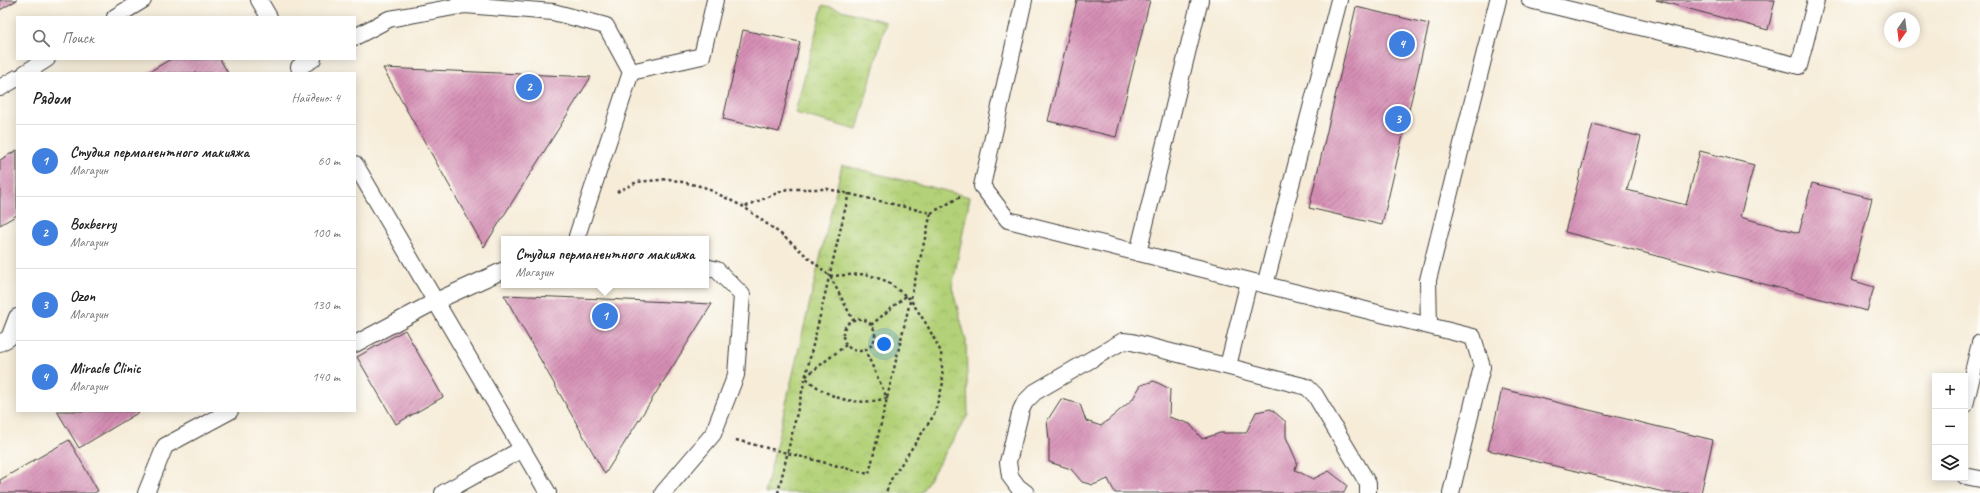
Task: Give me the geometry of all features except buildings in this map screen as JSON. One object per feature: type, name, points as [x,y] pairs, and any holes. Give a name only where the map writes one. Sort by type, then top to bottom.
[{"type":"lane","points":[[117,16],[142,0]]},
{"type":"lane","points":[[259,0],[268,16]]},
{"type":"lane","points":[[631,72],[702,56],[715,0]]},
{"type":"lane","points":[[1024,0],[982,186],[1008,220],[1473,337],[1482,366],[1451,493]]},
{"type":"lane","points":[[1138,253],[1200,0]]},
{"type":"lane","points":[[1228,366],[1257,283],[1339,0]]},
{"type":"lane","points":[[1429,326],[1428,280],[1498,0]]},
{"type":"lane","points":[[1530,0],[1798,66],[1816,0]]},
{"type":"lane","points":[[356,36],[389,18],[465,5],[553,12],[606,26],[631,72],[586,206],[579,236]]},
{"type":"lane","points":[[27,72],[45,60]]},
{"type":"lane","points":[[298,66],[311,60]]},
{"type":"lane","points":[[0,88],[16,79]]},
{"type":"lane","points":[[356,166],[548,493]]},
{"type":"lane","points":[[663,493],[713,434],[736,375],[742,295],[717,270],[709,268]]},
{"type":"lane","points":[[356,343],[436,301],[501,271]]},
{"type":"lane","points":[[0,343],[9,338],[16,320]]},
{"type":"lane","points":[[1026,493],[1018,487],[1010,476],[1008,462],[1021,410],[1029,396],[1123,341],[1132,342],[1300,385],[1311,391],[1315,395],[1368,484],[1368,493]]},
{"type":"lane","points":[[1968,393],[1980,343]]},
{"type":"lane","points":[[146,493],[164,446],[228,412]]},
{"type":"lane","points":[[444,493],[522,449]]},
{"type":"lane","points":[[1968,477],[1980,479]]},
{"type":"path","points":[[586,206],[637,182],[669,179],[704,187],[744,207],[782,235],[830,276],[853,320]]},
{"type":"path","points":[[744,207],[787,189],[828,189],[931,213],[982,186]]},
{"type":"path","points":[[778,493],[849,193]]},
{"type":"path","points":[[713,434],[869,474],[931,213]]},
{"type":"path","points":[[830,276],[866,274],[886,281],[910,299],[927,325],[941,352],[943,383],[934,415],[890,481],[886,493]]},
{"type":"path","points":[[871,325],[906,296]]},
{"type":"path","points":[[863,319],[871,325],[874,329],[874,339],[872,344],[864,350],[854,351],[846,345],[842,336],[845,326],[853,320],[863,319]]},
{"type":"path","points":[[805,377],[846,345]]},
{"type":"path","points":[[864,350],[887,398]]},
{"type":"path","points":[[805,377],[814,386],[842,400],[874,401],[887,398]]},
{"type":"green space","points":[[823,5],[886,22],[857,130],[795,113]]},
{"type":"green space","points":[[842,165],[970,197],[952,287],[966,340],[968,415],[921,493],[765,493]]},
{"type":"place","name":"Miracle Clinic","points":[[1402,44]]},
{"type":"place","name":"Boxberry","points":[[529,87]]},
{"type":"place","name":"Ozon","points":[[1398,119]]},
{"type":"place","name":"Студия перманентного макияжа","points":[[605,316]]}]
